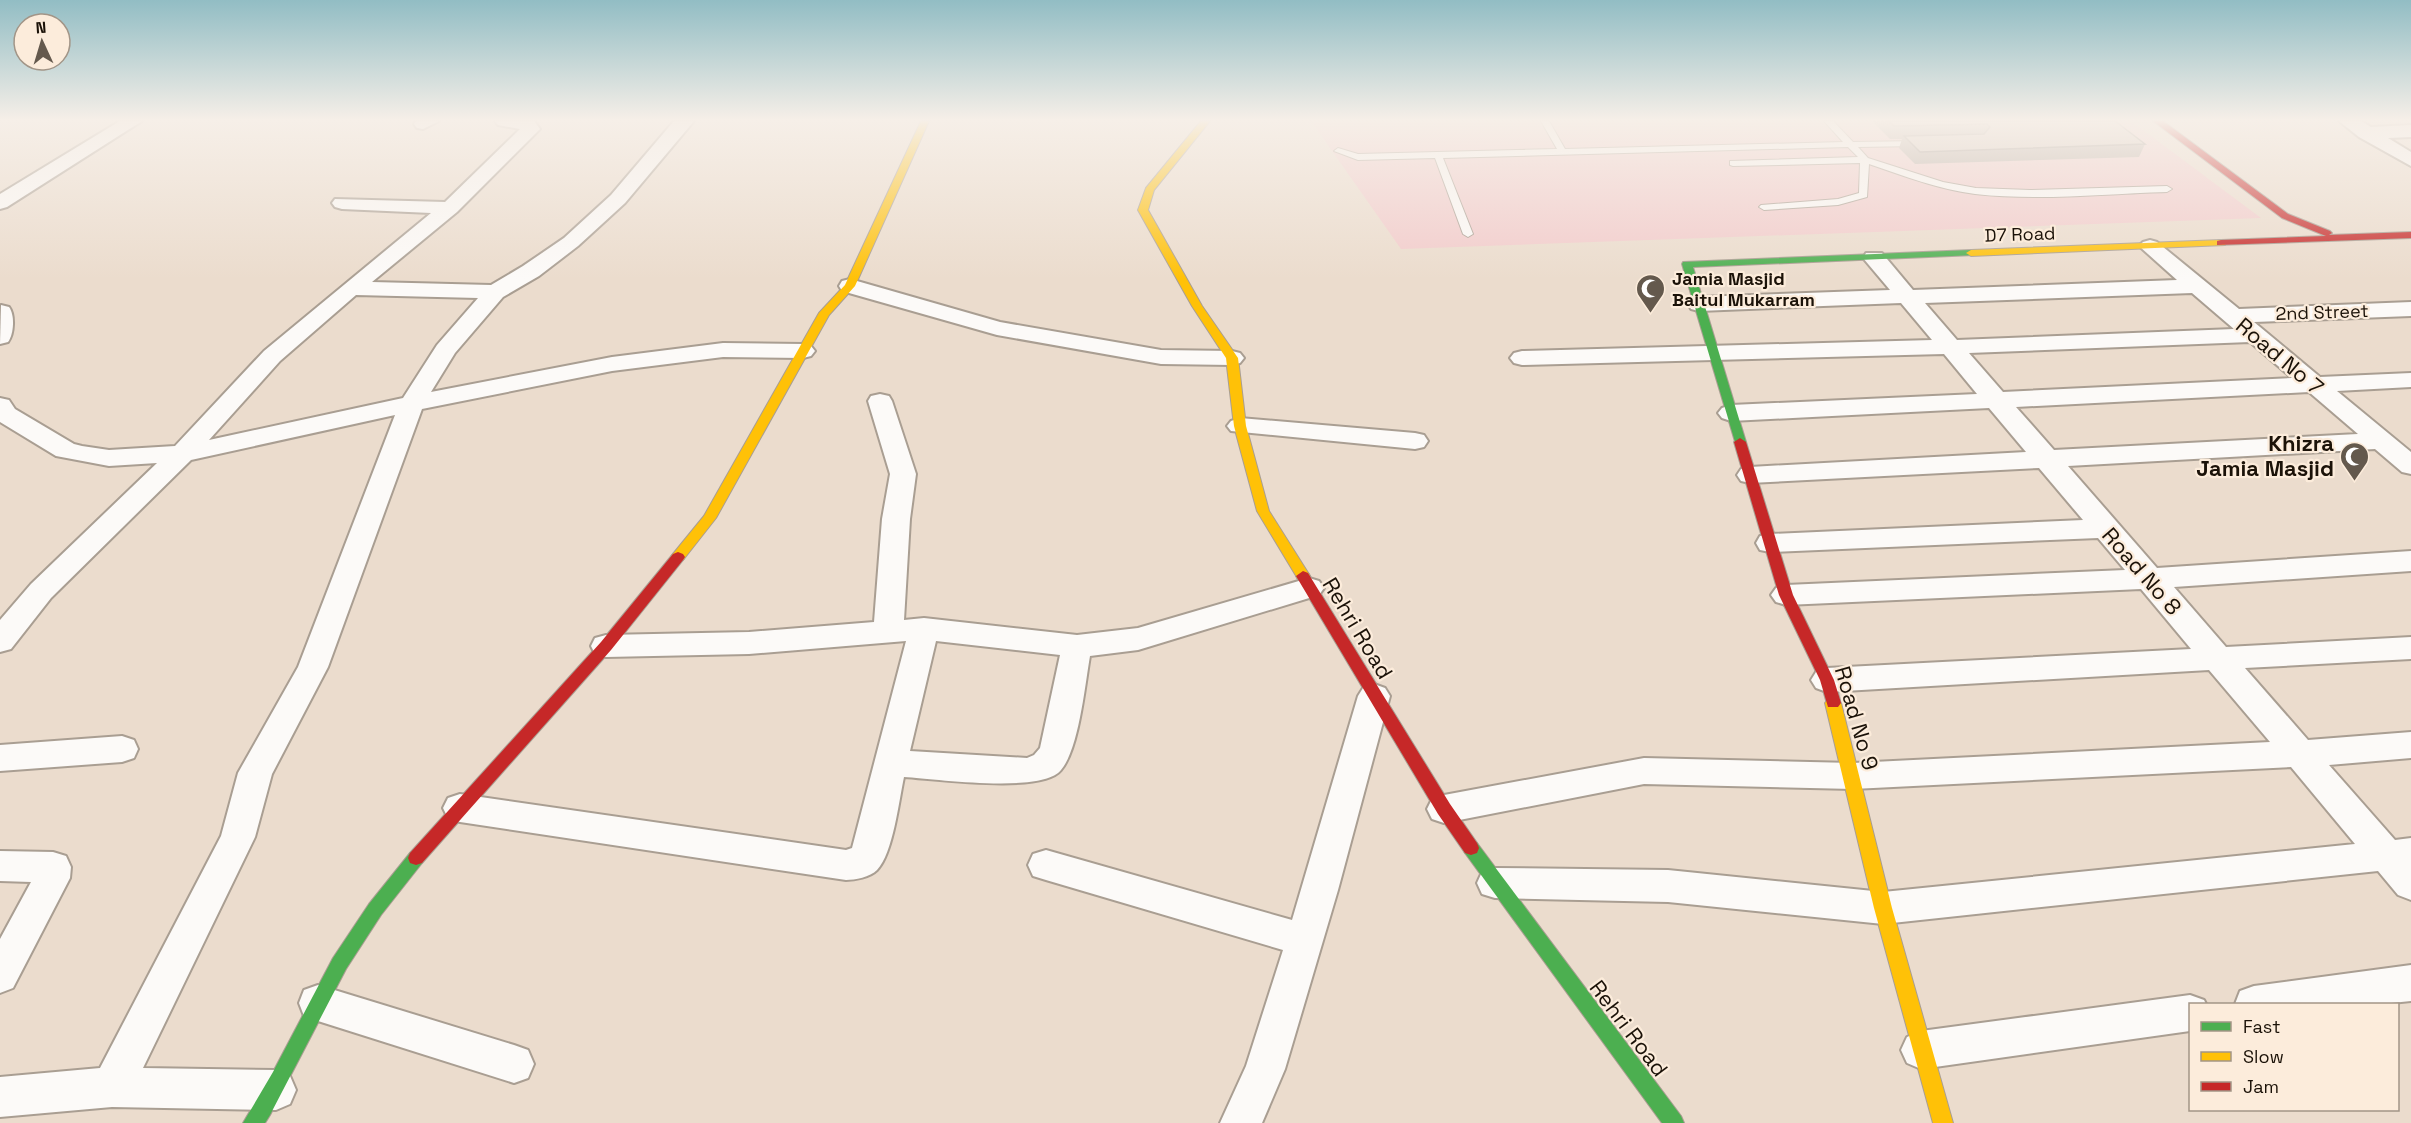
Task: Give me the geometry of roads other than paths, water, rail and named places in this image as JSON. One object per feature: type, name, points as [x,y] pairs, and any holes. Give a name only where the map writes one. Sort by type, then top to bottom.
[{"type":"street","points":[[0,203],[48,173]]},
{"type":"street","points":[[0,641],[41,591],[182,454],[272,356],[450,208],[485,173]]},
{"type":"street","points":[[112,1088],[238,837],[255,773],[312,668],[412,404],[445,350],[495,292],[531,271],[571,242],[618,199],[639,173]]},
{"type":"street","points":[[253,1123],[276,1090],[318,1003],[358,932],[397,879],[606,646],[709,518],[824,313],[850,286],[901,173]]},
{"type":"street","name":"Rehri Road","points":[[1163,173],[1149,190],[1143,210],[1197,306],[1232,358],[1240,426],[1263,511],[1443,809],[1495,883],[1674,1123]]},
{"type":"street","name":"D7 Road","points":[[2228,173],[2285,216],[2322,232],[2354,237]]},
{"type":"street","points":[[342,203],[450,208]]},
{"type":"street","name":"D7 Road","points":[[1687,264],[2411,235]]},
{"type":"street","name":"Road No 7","points":[[2150,246],[2411,465]]},
{"type":"street","name":"Road No 8","points":[[1874,258],[2300,754],[2398,854],[2411,884]]},
{"type":"street","name":"Road No 9","points":[[1687,264],[1786,595],[1827,680],[1883,908],[1943,1123]]},
{"type":"street","points":[[850,286],[997,328],[1161,357],[1232,358]]},
{"type":"street","points":[[1699,304],[2197,286]]},
{"type":"street","points":[[351,288],[495,292]]},
{"type":"street","name":"2nd Street","points":[[2233,316],[2411,309]]},
{"type":"street","points":[[0,337],[1,312]]},
{"type":"street","points":[[1522,358],[1950,347],[2255,335]]},
{"type":"street","points":[[0,405],[4,414],[65,450],[109,458],[182,454],[601,366],[693,353],[802,351]]},
{"type":"street","points":[[1731,413],[2411,380]]},
{"type":"street","points":[[880,401],[903,474],[896,519],[888,632]]},
{"type":"street","points":[[1240,426],[1415,441]]},
{"type":"street","points":[[1750,475],[2382,441]]},
{"type":"street","points":[[1770,543],[2105,528]]},
{"type":"street","points":[[1786,595],[2149,579],[2411,561]]},
{"type":"street","points":[[606,646],[749,643],[924,629],[1077,646],[1138,639],[1309,588]]},
{"type":"street","points":[[460,808],[857,865],[865,860],[869,852],[924,629]]},
{"type":"street","points":[[892,763],[1027,771],[1047,765],[1052,760],[1056,748],[1077,646]]},
{"type":"street","points":[[1827,680],[2411,648]]},
{"type":"street","points":[[1241,1123],[1265,1069],[1374,696]]},
{"type":"street","points":[[1443,809],[1644,771],[1852,776],[2300,754],[2411,745]]},
{"type":"street","points":[[0,758],[122,749]]},
{"type":"street","points":[[1495,883],[1668,886],[1883,908],[2398,854]]},
{"type":"street","points":[[0,866],[53,867],[52,878],[0,976]]},
{"type":"street","points":[[1046,866],[1304,940]]},
{"type":"street","points":[[2268,1003],[2411,983]]},
{"type":"street","points":[[318,1003],[514,1064]]},
{"type":"street","points":[[1921,1050],[2189,1013]]},
{"type":"street","points":[[0,1097],[112,1088],[276,1090]]},
{"type":"lane","points":[[1445,173],[1468,234]]},
{"type":"lane","points":[[1764,207],[1856,199],[1864,195],[1865,173]]},
{"type":"lane","points":[[1906,173],[1941,185],[1976,191],[2030,194],[2167,189]]},
{"type":"place","name":"Jamia Masjid Baitul Mukarram","points":[[1651,314]]},
{"type":"place","name":"Khizra Jamia Masjid","points":[[2355,482]]}]
